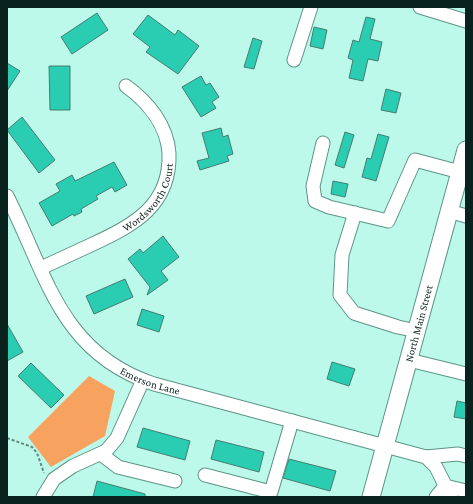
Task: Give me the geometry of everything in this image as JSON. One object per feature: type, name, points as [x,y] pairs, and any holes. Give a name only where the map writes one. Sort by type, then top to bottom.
[{"type":"main road","name":"North Main Street","points":[[371,497],[466,150]]},
{"type":"street","points":[[294,60],[311,7]]},
{"type":"street","points":[[420,7],[466,21]]},
{"type":"street","name":"Wordsworth Court","points":[[41,268],[131,225],[148,211],[161,193],[168,167],[168,149],[165,136],[158,119],[150,107],[126,86]]},
{"type":"street","points":[[323,143],[313,186],[315,201],[388,221],[415,160],[460,172]]},
{"type":"street","name":"Emerson Lane","points":[[7,196],[60,310],[84,340],[108,362],[143,380],[426,457]]},
{"type":"street","points":[[449,211],[466,216]]},
{"type":"street","points":[[355,213],[342,255],[340,295],[354,313],[398,327],[417,331]]},
{"type":"street","points":[[409,360],[466,374]]},
{"type":"street","points":[[43,497],[54,480],[73,466],[106,452],[117,438],[143,380]]},
{"type":"street","points":[[205,475],[271,492],[292,421]]},
{"type":"street","points":[[101,454],[118,467],[175,481]]},
{"type":"street","points":[[426,457],[458,454],[466,456]]},
{"type":"street","points":[[426,457],[436,467],[448,491]]},
{"type":"street","points":[[436,497],[448,491],[466,491]]},
{"type":"path","points":[[7,438],[27,444],[34,449],[41,468],[50,485]]},
{"type":"shaded area","points":[[89,376],[115,391],[105,436],[51,467],[28,437]]},
{"type":"building","points":[[97,13],[108,30],[72,54],[61,37]]},
{"type":"building","points":[[148,15],[175,35],[178,30],[199,46],[178,74],[146,52],[150,47],[133,34]]},
{"type":"building","points":[[366,17],[375,19],[370,39],[382,42],[378,61],[368,59],[363,81],[349,78],[353,60],[348,58],[353,40],[359,42]]},
{"type":"building","points":[[314,27],[327,30],[323,49],[310,46]]},
{"type":"building","points":[[253,38],[262,41],[254,69],[244,67]]},
{"type":"building","points":[[7,63],[20,71],[7,91]]},
{"type":"building","points":[[49,66],[70,66],[70,110],[50,110]]},
{"type":"building","points":[[201,76],[206,85],[210,83],[219,97],[212,102],[216,108],[201,117],[182,87]]},
{"type":"building","points":[[386,89],[401,93],[396,113],[381,110]]},
{"type":"building","points":[[22,117],[55,160],[39,173],[7,130]]},
{"type":"building","points":[[221,128],[223,137],[228,135],[233,154],[227,156],[229,161],[200,170],[197,161],[209,158],[202,133]]},
{"type":"building","points":[[345,132],[354,135],[344,168],[335,165]]},
{"type":"building","points":[[378,134],[389,137],[376,181],[362,177],[367,158],[371,159]]},
{"type":"building","points":[[114,162],[127,185],[115,192],[112,187],[96,196],[98,199],[81,209],[82,212],[74,216],[73,214],[52,226],[39,203],[60,191],[56,184],[72,175],[75,181]]},
{"type":"building","points":[[333,181],[348,184],[345,197],[331,194]]},
{"type":"building","points":[[163,236],[179,257],[161,271],[168,280],[147,295],[150,287],[128,259],[140,249],[143,253]]},
{"type":"building","points":[[125,279],[133,297],[94,314],[86,296]]},
{"type":"building","points":[[142,309],[164,316],[159,332],[137,325]]},
{"type":"building","points":[[7,324],[23,352],[7,361]]},
{"type":"building","points":[[332,362],[355,369],[349,386],[327,379]]},
{"type":"building","points":[[31,363],[64,395],[51,408],[18,376]]},
{"type":"building","points":[[457,401],[466,403],[466,419],[454,417]]},
{"type":"building","points":[[143,428],[190,441],[185,460],[137,447]]},
{"type":"building","points":[[216,440],[264,452],[259,472],[211,459]]},
{"type":"building","points":[[289,459],[336,471],[330,491],[283,478]]},
{"type":"building","points":[[97,481],[145,494],[145,497],[93,497]]}]
